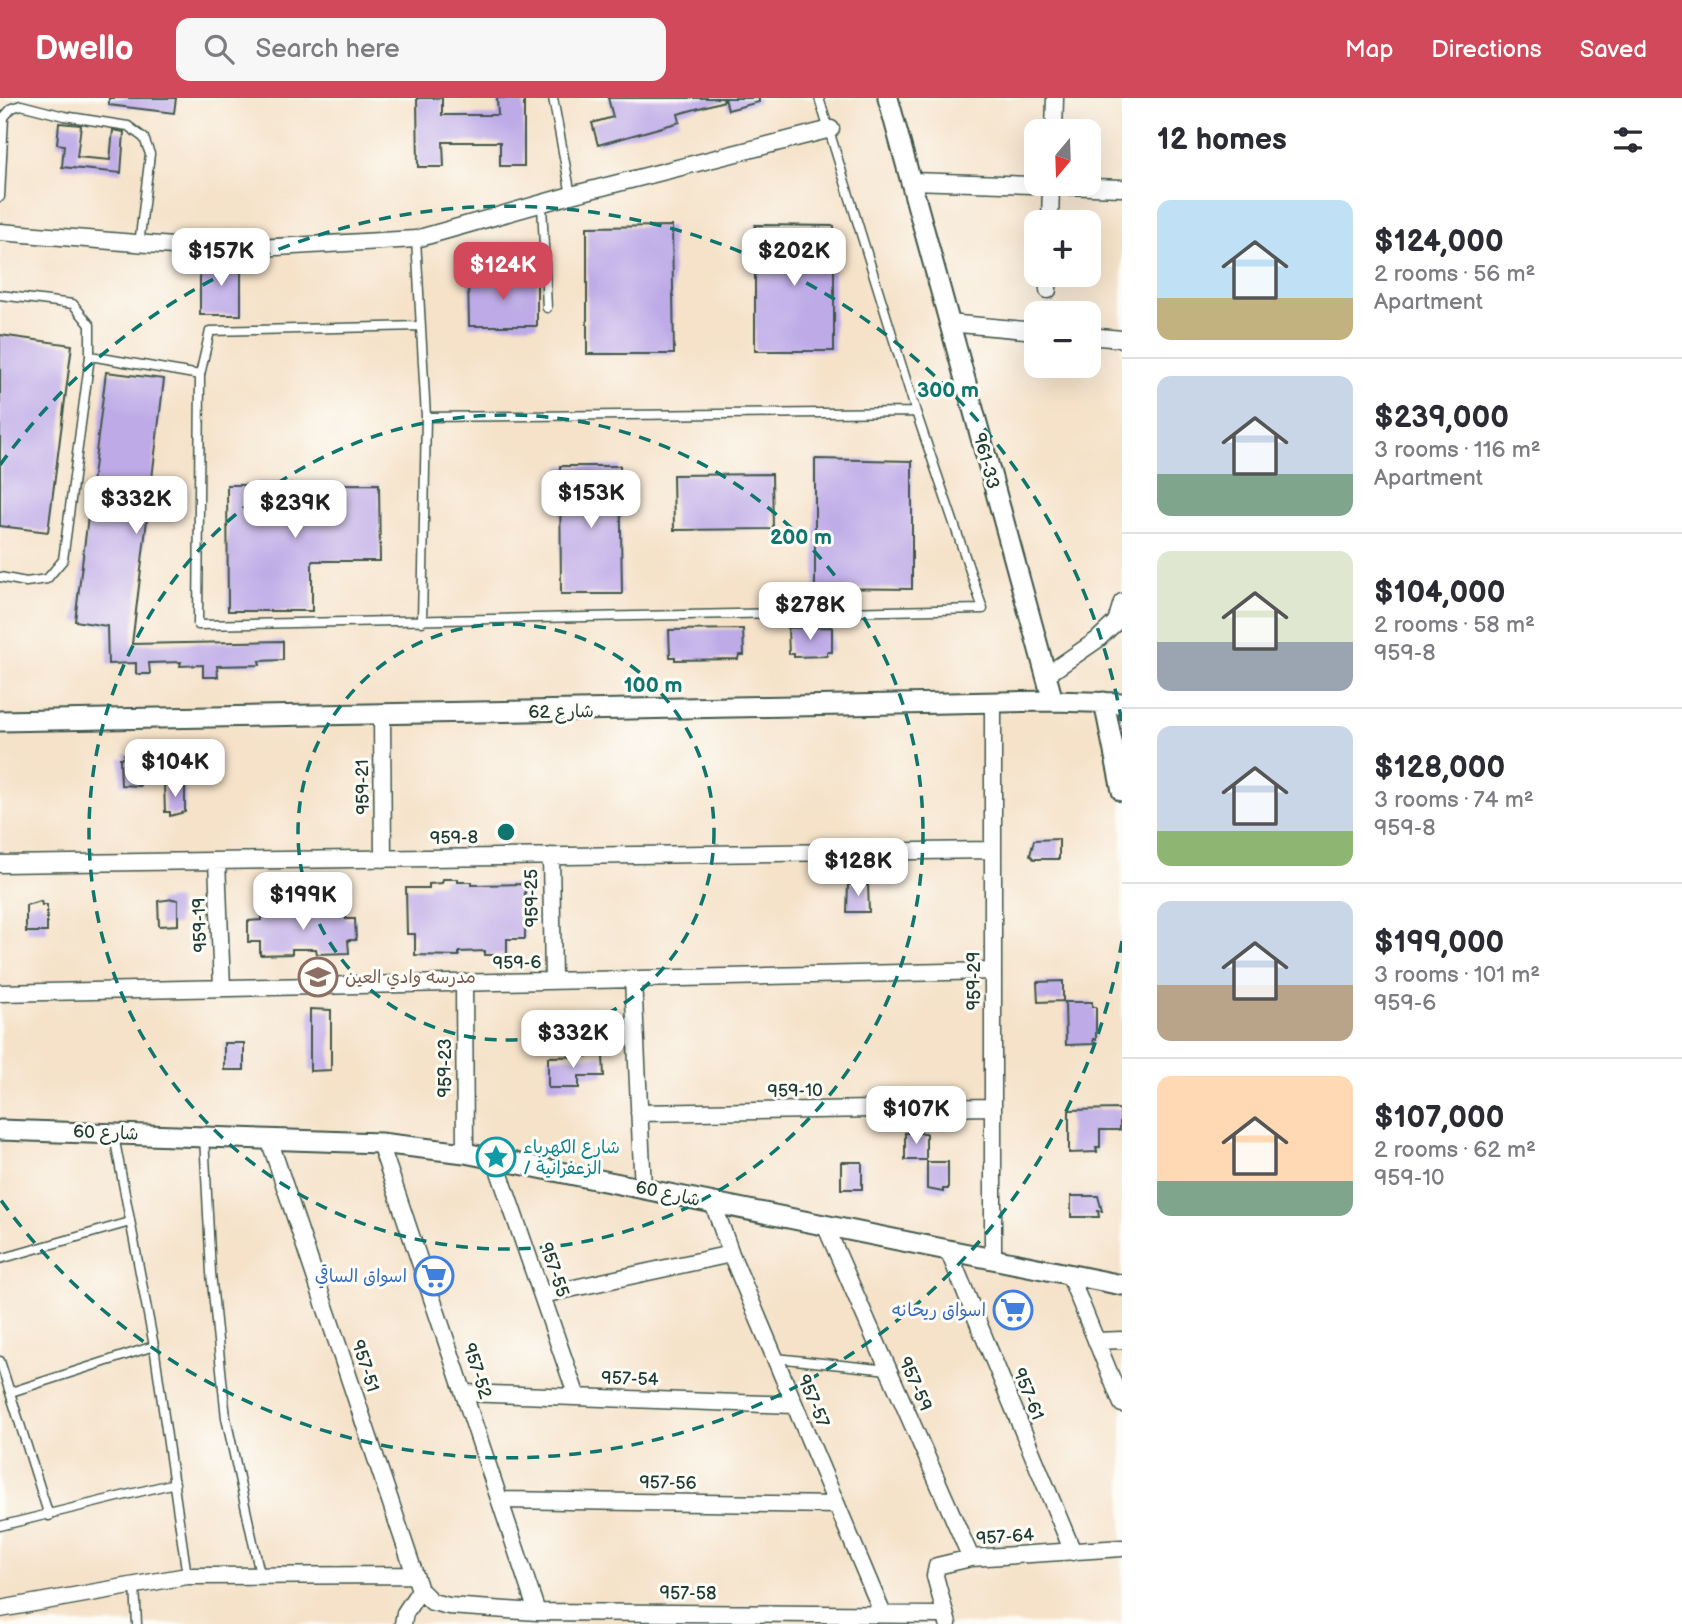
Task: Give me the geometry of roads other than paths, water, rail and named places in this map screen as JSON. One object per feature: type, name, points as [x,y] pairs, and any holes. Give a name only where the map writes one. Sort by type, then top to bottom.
[{"type":"street","name":"961-33","points":[[888,98],[1053,701]]},
{"type":"street","points":[[1054,119],[1055,98]]},
{"type":"street","points":[[0,232],[222,250],[416,239],[571,195],[831,129]]},
{"type":"street","points":[[911,181],[1024,183]]},
{"type":"street","points":[[1101,187],[1122,188]]},
{"type":"street","points":[[948,323],[1024,330]]},
{"type":"street","points":[[1101,337],[1122,339]]},
{"type":"street","points":[[1045,676],[1107,631],[1116,622],[1122,601]]},
{"type":"street","name":"شارع 62","points":[[0,721],[382,716],[1053,701],[1113,703]]},
{"type":"street","name":"959-29","points":[[993,702],[993,1259]]},
{"type":"street","points":[[1113,703],[1122,791]]},
{"type":"street","name":"959-21","points":[[382,716],[383,859]]},
{"type":"street","name":"959-8","points":[[0,864],[993,850]]},
{"type":"street","name":"959-25","points":[[551,856],[553,981]]},
{"type":"street","name":"959-19","points":[[217,861],[222,988]]},
{"type":"street","name":"959-6","points":[[0,993],[993,971]]},
{"type":"street","points":[[633,979],[643,1189]]},
{"type":"street","name":"959-23","points":[[464,983],[465,1153]]},
{"type":"street","name":"959-10","points":[[639,1113],[993,1107]]},
{"type":"street","name":"شارع 60","points":[[0,1130],[380,1143],[494,1157],[1122,1285]]},
{"type":"street","name":"957-51","points":[[269,1139],[422,1589]]},
{"type":"street","name":"957-52","points":[[380,1143],[537,1612]]},
{"type":"street","name":"957-55","points":[[494,1157],[577,1397]]},
{"type":"street","name":"957-57","points":[[713,1203],[731,1254],[882,1612]]},
{"type":"street","name":"957-59","points":[[825,1225],[971,1558]]},
{"type":"street","name":"957-61","points":[[948,1250],[1073,1552]]},
{"type":"street","points":[[542,1295],[731,1254]]},
{"type":"street","points":[[1069,1274],[1122,1404]]},
{"type":"street","points":[[1096,1340],[1122,1340]]},
{"type":"street","name":"957-54","points":[[464,1393],[794,1405]]},
{"type":"street","name":"957-56","points":[[500,1500],[836,1505]]},
{"type":"street","name":"957-64","points":[[946,1618],[945,1604],[936,1576],[937,1566],[971,1558],[1122,1548]]},
{"type":"street","name":"957-58","points":[[0,1609],[187,1576],[260,1574],[422,1589],[449,1606],[537,1612],[644,1618],[859,1618],[882,1612],[904,1619],[939,1615],[946,1618]]},
{"type":"street","points":[[403,1624],[405,1613],[422,1589]]},
{"type":"lane","points":[[553,98],[571,195]]},
{"type":"lane","points":[[420,326],[210,331],[200,375],[198,625],[983,609],[916,412],[831,129],[819,98]]},
{"type":"lane","points":[[0,197],[4,117],[12,108],[21,105],[64,116],[128,126],[144,138],[150,154],[139,245]]},
{"type":"lane","points":[[542,205],[547,308]]},
{"type":"lane","points":[[416,239],[426,417],[422,622]]},
{"type":"lane","points":[[0,295],[73,304],[90,325],[90,356],[63,560],[47,579],[26,582],[0,577]]},
{"type":"lane","points":[[90,356],[200,375]]},
{"type":"lane","points":[[426,417],[916,412]]},
{"type":"lane","points":[[114,1133],[154,1346],[187,1576]]},
{"type":"lane","points":[[204,1136],[211,1273],[226,1418],[260,1574]]},
{"type":"lane","points":[[0,1259],[130,1222]]},
{"type":"lane","points":[[11,1392],[154,1346]]},
{"type":"lane","points":[[774,1358],[888,1370]]},
{"type":"lane","points":[[0,1361],[49,1516]]},
{"type":"lane","points":[[0,1526],[175,1483]]},
{"type":"lane","points":[[135,1585],[137,1624]]},
{"type":"place","name":"مدرسه وادي العين","points":[[318,977]]},
{"type":"place","name":"شارع الكهرباء / الزعفرانية","points":[[496,1157]]},
{"type":"place","name":"اسواق الساقي","points":[[434,1276]]},
{"type":"place","name":"اسواق ريحانه","points":[[1013,1310]]}]
